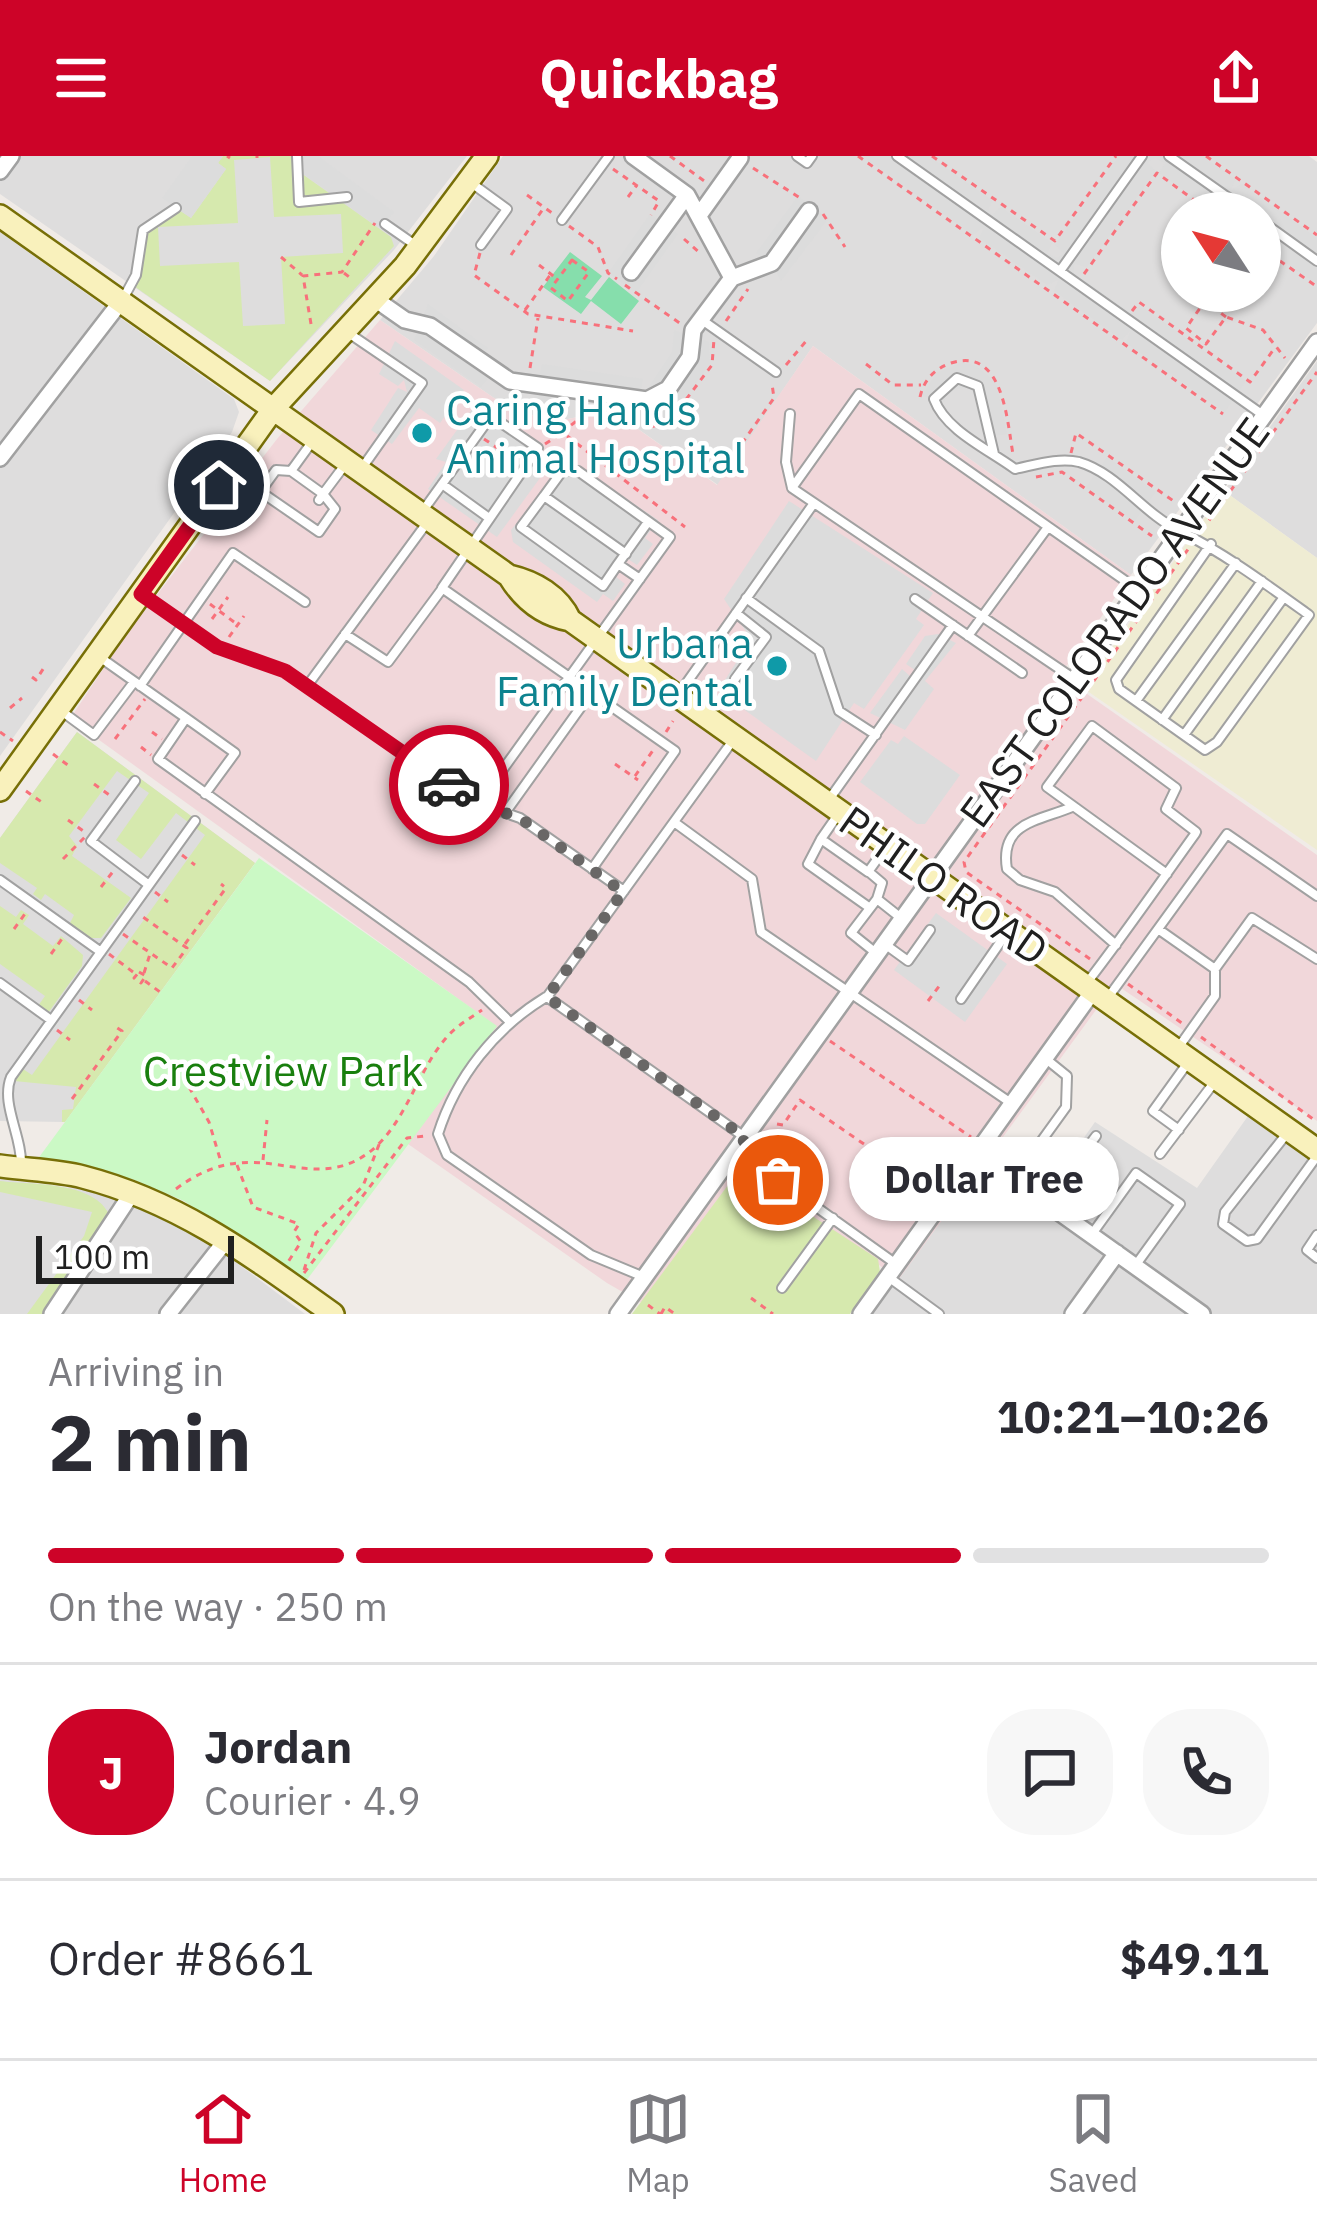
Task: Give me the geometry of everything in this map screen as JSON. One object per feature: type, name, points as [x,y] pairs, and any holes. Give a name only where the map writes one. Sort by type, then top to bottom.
[{"type":"main road","points":[[0,790],[274,407],[419,248],[482,158]]},
{"type":"main road","name":"PHILO ROAD","points":[[0,216],[470,547],[552,617],[570,620],[1317,1153]]},
{"type":"main road","points":[[10,1168],[82,1177],[202,1222],[299,1281],[333,1314]]},
{"type":"street","points":[[0,171],[11,156]]},
{"type":"street","points":[[633,156],[687,195],[732,278]]},
{"type":"street","points":[[703,218],[740,158]]},
{"type":"street","points":[[631,272],[687,195]]},
{"type":"street","points":[[375,299],[405,320],[430,326],[509,381],[647,400],[668,389],[690,357],[697,325],[732,278],[772,263],[809,211]]},
{"type":"street","points":[[0,458],[122,300]]},
{"type":"street","name":"EAST COLORADO AVENUE","points":[[622,1313],[1072,678],[1317,342]]},
{"type":"street","points":[[861,1314],[1095,992]]},
{"type":"street","points":[[979,1149],[1013,1180],[1202,1314]]},
{"type":"street","points":[[52,1314],[132,1193]]},
{"type":"street","points":[[168,1314],[227,1239]]},
{"type":"street","points":[[1073,1314],[1117,1253]]},
{"type":"lane","points":[[297,156],[299,202],[347,197]]},
{"type":"lane","points":[[797,156],[807,163],[812,156]]},
{"type":"lane","points":[[898,156],[1263,415]]},
{"type":"lane","points":[[1060,271],[1142,156]]},
{"type":"lane","points":[[1169,156],[1220,192]]},
{"type":"lane","points":[[558,218],[606,159]]},
{"type":"lane","points":[[469,182],[507,209],[481,245]]},
{"type":"lane","points":[[122,300],[136,274],[143,230],[176,208]]},
{"type":"lane","points":[[381,222],[419,248]]},
{"type":"lane","points":[[1281,235],[1317,261]]},
{"type":"lane","points":[[697,325],[718,332],[776,372]]},
{"type":"lane","points":[[321,497],[355,465],[422,383],[344,330]]},
{"type":"lane","points":[[994,454],[978,386],[957,378],[945,385],[934,399],[940,416],[1015,469],[1063,460],[1093,468],[1179,531],[1211,544],[1309,615],[1230,724],[1205,750],[1136,701],[1116,680],[1211,544]]},
{"type":"lane","points":[[792,488],[860,394],[1137,589]]},
{"type":"lane","points":[[790,415],[786,463],[792,488],[1072,678]]},
{"type":"lane","points":[[307,686],[491,416],[538,448],[388,662],[345,634]]},
{"type":"lane","points":[[293,476],[316,437]]},
{"type":"lane","points":[[236,526],[276,470],[335,503],[319,532],[279,499],[261,492]]},
{"type":"lane","points":[[478,804],[670,537],[578,471],[563,470],[521,527],[603,586],[649,522]]},
{"type":"lane","points":[[442,484],[490,518]]},
{"type":"lane","points":[[219,485],[250,506]]},
{"type":"lane","points":[[544,496],[626,554]]},
{"type":"lane","points":[[677,697],[814,503]]},
{"type":"lane","points":[[968,636],[1048,527]]},
{"type":"lane","points":[[58,709],[94,735],[184,624],[233,553],[304,602]]},
{"type":"lane","points":[[1136,701],[1236,562]]},
{"type":"lane","points":[[618,564],[640,579]]},
{"type":"lane","points":[[1162,720],[1262,581]]},
{"type":"lane","points":[[442,588],[675,752],[592,869]]},
{"type":"lane","points":[[141,594],[221,648],[285,671],[478,804],[520,818],[623,892]]},
{"type":"lane","points":[[1184,735],[1284,597]]},
{"type":"lane","points":[[746,598],[820,651],[839,711],[876,735]]},
{"type":"lane","points":[[915,599],[1022,673]]},
{"type":"lane","points":[[735,680],[766,637],[736,614]]},
{"type":"lane","points":[[870,908],[808,864],[876,735],[952,625]]},
{"type":"lane","points":[[97,655],[235,753],[205,794]]},
{"type":"lane","points":[[505,813],[591,693]]},
{"type":"lane","points":[[186,718],[158,759],[470,982],[508,1020]]},
{"type":"lane","points":[[1095,992],[1116,945],[1167,874],[1196,832],[1166,809],[1177,789],[1092,726],[1047,787],[1167,874]]},
{"type":"lane","points":[[645,1277],[591,1255],[447,1155],[438,1134],[449,1098],[508,1020],[547,997],[735,738]]},
{"type":"lane","points":[[135,781],[92,840],[148,886]]},
{"type":"lane","points":[[1073,807],[1024,822],[1012,833],[1007,869],[1020,880],[1055,892],[1116,945]]},
{"type":"lane","points":[[10,1168],[21,1141],[6,1086],[195,821]]},
{"type":"lane","points":[[674,822],[752,879],[761,932],[1012,1104]]},
{"type":"lane","points":[[1095,992],[1159,929],[1227,834],[1317,896]]},
{"type":"lane","points":[[821,839],[882,883],[877,899],[851,933],[908,961],[930,930]]},
{"type":"lane","points":[[868,872],[887,845]]},
{"type":"lane","points":[[0,880],[101,951]]},
{"type":"lane","points":[[877,899],[902,919]]},
{"type":"lane","points":[[1179,1130],[1153,1111],[1215,996],[1215,969],[1252,918],[1317,959]]},
{"type":"lane","points":[[1159,929],[1215,969]]},
{"type":"lane","points":[[961,999],[1008,931]]},
{"type":"lane","points":[[0,983],[50,1022]]},
{"type":"lane","points":[[547,997],[833,1218],[939,1314]]},
{"type":"lane","points":[[1013,1180],[1066,1106],[1067,1076],[1045,1058]]},
{"type":"lane","points":[[1160,1154],[1216,1078]]},
{"type":"lane","points":[[1289,1130],[1225,1212],[1223,1223],[1247,1241],[1257,1239],[1317,1153]]},
{"type":"lane","points":[[1045,1203],[1096,1136]]},
{"type":"lane","points":[[1091,1235],[1136,1173],[1180,1204],[1135,1266]]},
{"type":"lane","points":[[782,1288],[833,1218]]},
{"type":"lane","points":[[1317,1235],[1306,1250],[1317,1258]]},
{"type":"path","points":[[670,156],[716,191]]},
{"type":"path","points":[[858,156],[1223,414]]},
{"type":"path","points":[[932,156],[1054,241],[1116,156]]},
{"type":"path","points":[[1206,156],[1317,236]]},
{"type":"path","points":[[740,158],[829,218],[845,247]]},
{"type":"path","points":[[606,159],[659,201],[650,214],[684,239],[703,218]]},
{"type":"path","points":[[1082,276],[1156,173],[1183,192]]},
{"type":"path","points":[[628,197],[637,185]]},
{"type":"path","points":[[527,195],[598,247],[608,273],[697,325]]},
{"type":"path","points":[[511,255],[544,207]]},
{"type":"path","points":[[544,227],[558,218]]},
{"type":"path","points":[[342,272],[381,222]]},
{"type":"path","points":[[481,245],[474,275],[524,311],[632,331]]},
{"type":"path","points":[[281,257],[303,276],[310,324]]},
{"type":"path","points":[[572,260],[589,272],[568,301],[551,288],[557,279],[572,260]]},
{"type":"path","points":[[1281,262],[1316,286]]},
{"type":"path","points":[[539,265],[557,279]]},
{"type":"path","points":[[650,427],[670,422],[712,365],[711,343],[763,267]]},
{"type":"path","points":[[303,276],[342,272],[353,280]]},
{"type":"path","points":[[524,311],[551,274]]},
{"type":"path","points":[[1116,300],[1132,312],[1139,302],[1250,382],[1274,349]]},
{"type":"path","points":[[1226,317],[1206,344],[1186,328],[1205,301],[1226,317],[1263,330],[1285,358]]},
{"type":"path","points":[[527,383],[539,316]]},
{"type":"path","points":[[728,463],[774,398],[771,379],[790,365],[807,340]]},
{"type":"path","points":[[920,397],[936,370],[955,362],[981,366],[999,384],[1013,456],[1020,460]]},
{"type":"path","points":[[866,364],[893,385],[923,386]]},
{"type":"path","points":[[538,448],[610,395]]},
{"type":"path","points":[[562,432],[685,527]]},
{"type":"path","points":[[1071,453],[1076,433],[1175,502]]},
{"type":"path","points":[[478,434],[502,451]]},
{"type":"path","points":[[1056,454],[1078,453]]},
{"type":"path","points":[[1100,462],[1106,454]]},
{"type":"path","points":[[1034,476],[1062,472],[1152,536]]},
{"type":"path","points":[[212,619],[228,597]]},
{"type":"path","points":[[202,598],[238,625]]},
{"type":"path","points":[[221,648],[244,616]]},
{"type":"path","points":[[32,676],[36,680],[45,666]]},
{"type":"path","points":[[115,739],[150,693]]},
{"type":"path","points":[[10,708],[22,698]]},
{"type":"path","points":[[53,754],[69,766]]},
{"type":"path","points":[[615,764],[641,782]]},
{"type":"path","points":[[94,784],[119,802]]},
{"type":"path","points":[[26,791],[43,803]]},
{"type":"path","points":[[68,820],[92,840]]},
{"type":"path","points":[[63,859],[81,834],[92,840]]},
{"type":"path","points":[[174,850],[195,865]]},
{"type":"path","points":[[101,887],[119,862]]},
{"type":"path","points":[[117,929],[175,968],[197,922],[226,888],[221,884]]},
{"type":"path","points":[[148,886],[168,902]]},
{"type":"path","points":[[131,909],[184,946]]},
{"type":"path","points":[[101,951],[160,992]]},
{"type":"path","points":[[138,975],[151,953]]},
{"type":"path","points":[[928,1001],[940,985]]},
{"type":"path","points":[[70,994],[92,1010]]},
{"type":"path","points":[[299,1281],[316,1234],[363,1186],[382,1138],[442,1042],[491,1004]]},
{"type":"path","points":[[50,1022],[70,1040]]},
{"type":"path","points":[[71,1099],[122,1031],[116,1028]]},
{"type":"path","points":[[820,1034],[979,1149]]},
{"type":"path","points":[[189,1087],[209,1122],[221,1164]]},
{"type":"path","points":[[777,1124],[783,1125],[800,1100],[944,1198]]},
{"type":"path","points":[[262,1161],[267,1120]]},
{"type":"path","points":[[299,1281],[407,1138],[438,1134]]},
{"type":"path","points":[[176,1189],[221,1164],[262,1161],[336,1166],[361,1157],[382,1138]]},
{"type":"path","points":[[237,1162],[253,1207],[298,1225],[294,1232],[301,1242],[287,1263]]},
{"type":"path","points":[[751,1298],[773,1314]]},
{"type":"path","points":[[648,1305],[660,1314],[665,1307],[675,1314]]},
{"type":"shaded area","points":[[0,156],[467,156],[394,250],[270,381],[0,194]]},
{"type":"shaded area","points":[[192,156],[223,156],[218,163],[226,169],[191,218],[162,198]]},
{"type":"shaded area","points":[[297,156],[318,156],[394,212],[381,229],[298,170]]},
{"type":"shaded area","points":[[503,156],[1309,156],[1317,162],[1317,323],[1131,575],[813,346],[718,485],[611,410],[549,423],[494,398],[380,320],[434,256]]},
{"type":"shaded area","points":[[862,156],[929,156],[993,201],[988,209],[992,215],[1001,207],[1052,243],[1047,253],[1057,258],[1064,253],[1055,245],[1119,156],[1202,156],[1236,180],[1230,191],[1241,184],[1252,192],[1186,192],[1159,173],[1165,163],[1155,158],[1147,163],[1156,171],[1087,267],[1074,264],[1074,273],[1132,314],[1140,305],[1246,381],[1225,412],[1126,343],[1130,331],[1122,340],[1054,291],[1058,280],[1047,285],[979,238],[984,227],[973,235]]},
{"type":"shaded area","points":[[798,196],[829,218],[781,281],[772,263],[756,253]]},
{"type":"shaded area","points":[[1281,212],[1317,238],[1317,284],[1281,259]]},
{"type":"shaded area","points":[[650,214],[678,234],[636,293],[608,273]]},
{"type":"shaded area","points":[[0,232],[234,399],[239,412],[232,432],[0,756]]},
{"type":"shaded area","points":[[428,304],[488,348],[482,357],[487,380],[481,387],[414,340]]},
{"type":"shaded area","points":[[380,320],[494,398],[549,423],[611,410],[717,485],[813,346],[1131,575],[1060,675],[1317,855],[1317,1121],[1115,984],[899,1279],[742,1169],[647,1306],[408,1144],[496,1026],[70,719],[123,639],[277,439]]},
{"type":"shaded area","points":[[674,330],[709,342],[710,364],[668,421],[649,426],[644,394],[672,352]]},
{"type":"shaded area","points":[[395,341],[464,390],[440,423],[419,408],[392,444],[371,430],[398,388],[407,392],[404,380],[398,386],[379,374]]},
{"type":"shaded area","points":[[1317,361],[1317,558],[1224,491]]},
{"type":"shaded area","points":[[961,363],[975,365],[996,382],[1007,434],[985,437],[979,399],[968,387],[949,391],[944,402],[922,396],[936,373]]},
{"type":"shaded area","points":[[542,364],[643,379],[639,408],[581,402],[580,398],[572,398],[567,407],[533,404]]},
{"type":"shaded area","points":[[478,401],[545,448],[538,459],[548,467],[497,537],[428,489],[446,462],[436,459]]},
{"type":"shaded area","points":[[1107,457],[1156,492],[1134,522],[1086,487]]},
{"type":"shaded area","points":[[568,460],[658,520],[645,538],[653,544],[637,565],[628,559],[615,576],[625,584],[613,601],[603,594],[597,602],[513,542],[511,530]]},
{"type":"shaded area","points":[[1224,491],[1317,558],[1317,850],[1083,688]]},
{"type":"shaded area","points":[[789,501],[933,593],[916,619],[924,625],[864,709],[854,703],[816,761],[718,691],[751,639],[724,599]]},
{"type":"shaded area","points":[[938,634],[956,643],[925,681],[934,689],[905,730],[870,713],[902,669],[910,676],[915,670],[906,664],[925,636]]},
{"type":"shaded area","points":[[77,732],[255,863],[65,1122],[0,1121],[0,838]]},
{"type":"shaded area","points":[[904,736],[960,775],[925,824],[917,824],[860,782],[891,740],[898,744]]},
{"type":"shaded area","points":[[936,913],[1007,964],[965,1022],[894,970]]},
{"type":"shaded area","points":[[1248,1116],[1317,1164],[1317,1314],[870,1314],[969,1176],[986,1174],[1034,1208],[1095,1122],[1197,1188]]},
{"type":"shaded area","points":[[0,1179],[86,1190],[163,1217],[198,1234],[305,1314],[0,1314]]},
{"type":"green space","points":[[223,156],[297,156],[298,171],[391,237],[394,246],[270,381],[131,284],[143,230],[176,208],[191,218],[226,169],[218,163]],"holes":[[[270,157],[274,217],[341,214],[343,253],[281,257],[285,324],[243,326],[239,262],[160,266],[158,227],[238,223],[234,160]]]},
{"type":"green space","points":[[570,252],[602,276],[585,297],[591,300],[609,277],[639,301],[621,324],[591,301],[581,314],[543,287]]},
{"type":"green space","points":[[77,732],[255,863],[65,1122],[62,1122],[62,1110],[73,1109],[76,1087],[14,1081],[23,1069],[32,1075],[205,835],[176,813],[141,859],[116,840],[149,793],[117,771],[69,836],[77,846],[72,856],[131,898],[101,938],[86,938],[69,925],[74,915],[45,894],[41,900],[33,894],[37,888],[0,863],[0,838]]},
{"type":"green space","name":"Crestview Park","points":[[259,858],[497,1026],[303,1285],[184,1201],[132,1179],[37,1160]]},
{"type":"green space","points":[[0,906],[16,917],[21,910],[29,915],[23,924],[53,946],[61,936],[83,955],[82,966],[48,1013],[38,1006],[45,996],[0,964]]},
{"type":"green space","points":[[740,1169],[878,1259],[880,1272],[850,1314],[632,1314]]},
{"type":"green space","points":[[0,1181],[77,1191],[91,1196],[110,1216],[45,1314],[27,1314],[84,1236],[92,1212],[0,1192]]},
{"type":"way so far","points":[[449,785],[473,802],[520,818],[623,892],[547,997],[746,1138],[737,1150],[778,1180]]},
{"type":"place","name":"Caring Hands Animal Hospital","points":[[422,433]]},
{"type":"place","name":"Urbana Family Dental","points":[[777,666]]},
{"type":"place","name":"Dollar Tree","points":[[778,1180]]},
{"type":"route","points":[[219,485],[141,594],[217,647],[285,671],[449,785]]}]
